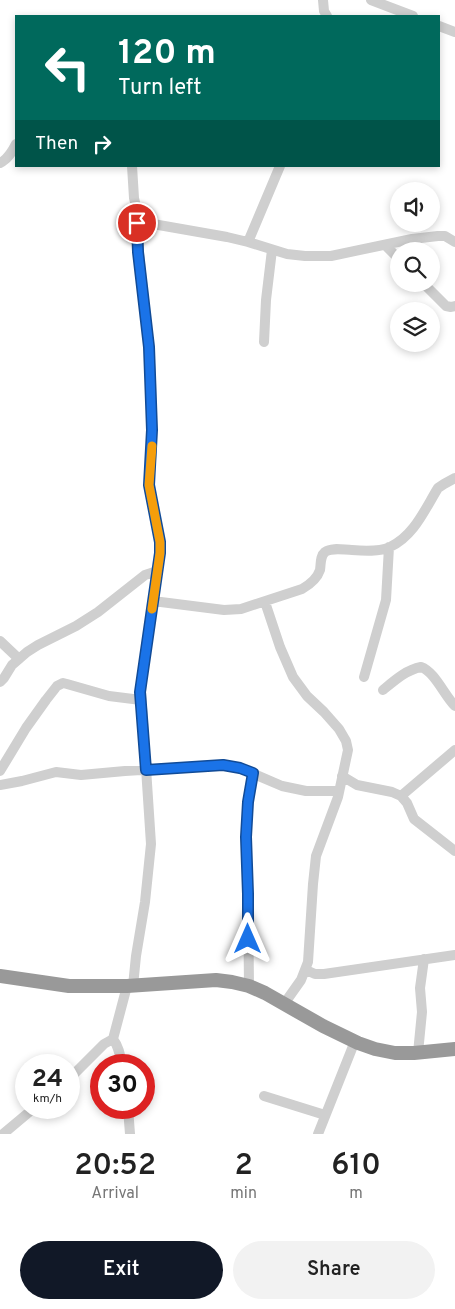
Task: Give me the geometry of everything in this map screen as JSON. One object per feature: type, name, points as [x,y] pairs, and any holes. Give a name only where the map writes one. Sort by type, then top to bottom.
[{"type":"highway","points":[[0,976],[68,986],[130,986],[216,980],[232,982],[249,986],[265,993],[323,1026],[376,1049],[395,1053],[418,1053],[455,1049]]},
{"type":"street","points":[[323,0],[326,15]]},
{"type":"street","points":[[371,0],[408,15]]},
{"type":"street","points":[[440,26],[455,32]]},
{"type":"street","points":[[0,163],[12,153],[15,146]]},
{"type":"street","points":[[132,167],[134,198],[137,211],[140,218],[153,224],[248,242],[272,250],[305,256],[331,256],[412,239],[438,236],[444,236],[455,242]]},
{"type":"street","points":[[248,242],[280,167]]},
{"type":"street","points":[[80,1068],[104,1044],[113,1039],[130,986],[145,902],[150,855],[141,700],[142,678],[158,571],[160,542],[149,485],[152,439],[149,347],[138,252],[137,211]]},
{"type":"street","points":[[385,245],[390,250]]},
{"type":"street","points":[[264,342],[266,300],[272,250]]},
{"type":"street","points":[[432,292],[446,306],[451,308],[455,306]]},
{"type":"street","points":[[153,601],[224,610],[240,609],[302,590],[316,577],[320,571],[323,554],[328,551],[380,550],[406,537],[438,488],[455,478]]},
{"type":"street","points":[[364,677],[386,600],[389,547]]},
{"type":"street","points":[[0,682],[19,659],[38,645],[76,626],[98,612],[145,575],[158,571]]},
{"type":"street","points":[[265,602],[280,647],[293,677],[307,696],[339,729],[346,741],[348,750],[339,792],[316,856],[306,970],[284,1004]]},
{"type":"street","points":[[0,641],[19,659]]},
{"type":"street","points":[[384,690],[404,673],[413,668],[421,667],[429,672],[455,706]]},
{"type":"street","points":[[0,771],[26,728],[60,684],[67,684],[109,696],[141,700]]},
{"type":"street","points":[[401,796],[455,750]]},
{"type":"street","points":[[0,785],[56,772],[81,775],[223,765],[240,768],[282,786],[306,791],[339,792]]},
{"type":"street","points":[[249,986],[246,837],[248,802],[253,773]]},
{"type":"street","points":[[342,776],[357,785],[392,792],[401,796],[407,803],[414,819],[455,851]]},
{"type":"street","points":[[306,970],[315,974],[324,974],[455,955]]},
{"type":"street","points":[[418,1053],[422,1012],[420,988],[424,959]]},
{"type":"street","points":[[113,1039],[120,1054]]},
{"type":"street","points":[[318,1134],[354,1041]]},
{"type":"street","points":[[264,1096],[325,1115]]},
{"type":"street","points":[[4,1134],[21,1119]]},
{"type":"street","points":[[129,1119],[130,1134]]},
{"type":"slow traffic","points":[[152,446],[149,485],[158,528],[160,553],[152,609]]},
{"type":"route","points":[[137,223],[138,252],[151,378],[152,448],[149,485],[160,542],[140,692],[146,770],[223,765],[253,773],[248,802],[246,837],[248,939]]}]
